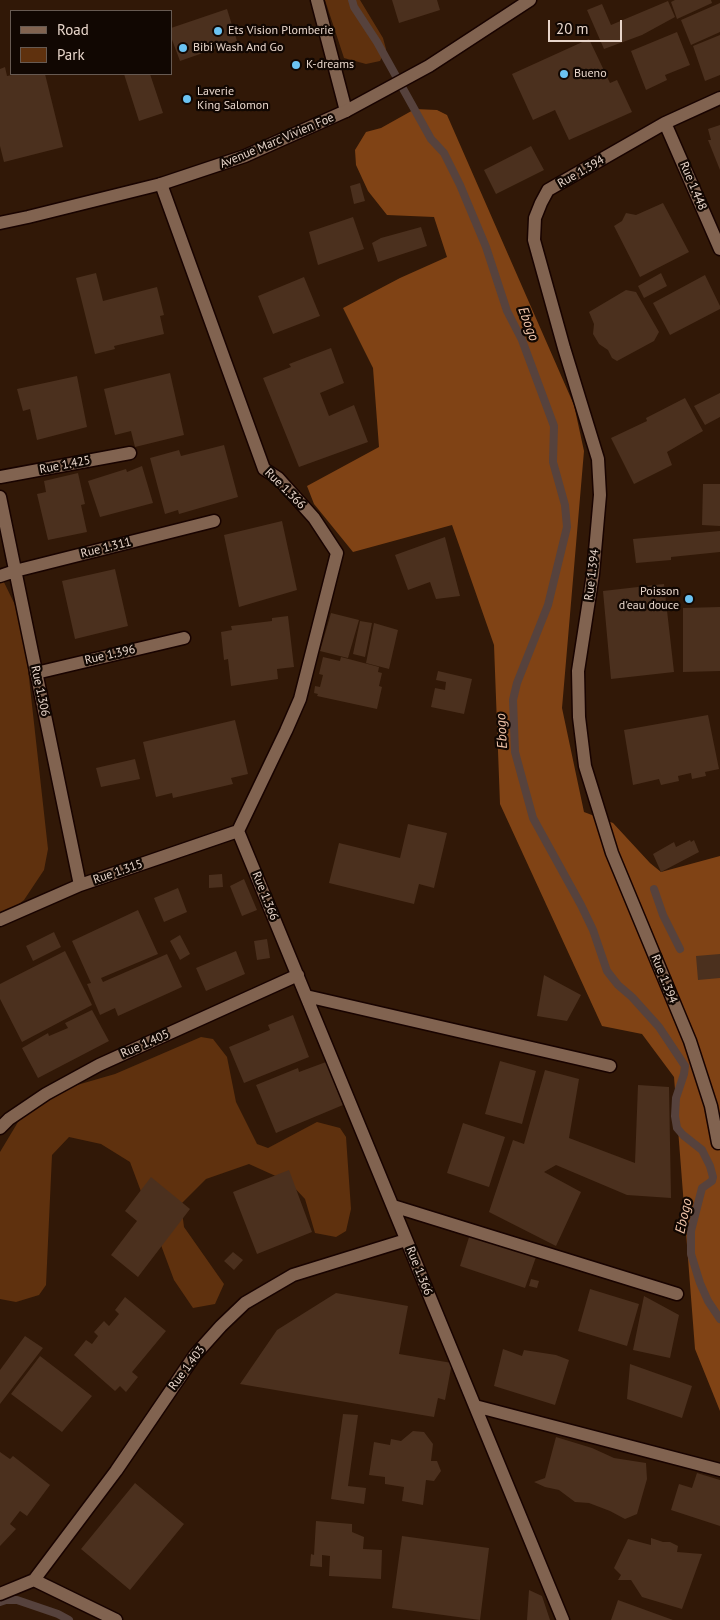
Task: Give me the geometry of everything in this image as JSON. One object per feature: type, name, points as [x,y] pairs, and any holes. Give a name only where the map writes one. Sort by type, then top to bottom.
[{"type":"street","points":[[317,0],[346,111]]},
{"type":"street","name":"Avenue Marc Vivien Foe","points":[[0,223],[162,184],[245,156],[346,111],[429,66],[530,0]]},
{"type":"street","name":"Rue 1.394","points":[[718,1143],[711,1106],[690,1041],[612,853],[585,766],[579,717],[578,671],[597,535],[600,495],[598,459],[534,240],[536,218],[548,190],[665,122],[720,98]]},
{"type":"street","name":"Rue 1.448","points":[[665,122],[720,249]]},
{"type":"street","name":"Rue 1.366","points":[[162,184],[264,469],[278,478],[314,518],[337,553],[300,699],[238,831],[563,1620]]},
{"type":"street","name":"Rue 1.425","points":[[0,477],[130,452]]},
{"type":"street","name":"Rue 1.306","points":[[0,497],[80,885]]},
{"type":"street","name":"Rue 1.311","points":[[0,576],[15,570],[214,521]]},
{"type":"street","name":"Rue 1.396","points":[[36,672],[184,638]]},
{"type":"street","name":"Rue 1.315","points":[[0,920],[80,885],[238,831]]},
{"type":"street","name":"Rue 1.405","points":[[0,1128],[9,1119],[46,1094],[99,1065],[298,975]]},
{"type":"street","points":[[306,996],[610,1066]]},
{"type":"street","points":[[393,1206],[677,1294]]},
{"type":"street","name":"Rue 1.403","points":[[34,1580],[116,1471],[195,1355],[245,1303],[293,1275],[406,1240]]},
{"type":"street","points":[[475,1406],[720,1470]]},
{"type":"street","points":[[0,1594],[34,1580],[116,1620]]},
{"type":"green space","points":[[325,0],[360,0],[383,38],[386,49],[380,61],[366,64],[344,58]]},
{"type":"green space","points":[[0,574],[17,609],[24,633],[48,849],[44,870],[24,900],[5,915],[0,916]]},
{"type":"green space","points":[[201,1037],[213,1039],[227,1057],[236,1102],[257,1144],[268,1148],[317,1122],[340,1128],[346,1137],[351,1209],[346,1231],[336,1237],[315,1233],[305,1199],[289,1182],[249,1164],[206,1179],[181,1204],[184,1227],[224,1284],[215,1304],[193,1308],[174,1280],[130,1162],[101,1144],[69,1137],[52,1155],[46,1285],[39,1295],[16,1302],[0,1299],[0,1152],[18,1122],[46,1094],[115,1074]]},
{"type":"shaded area","points":[[415,109],[437,110],[447,115],[574,405],[584,451],[562,708],[584,812],[613,823],[650,863],[661,872],[720,856],[720,1411],[695,1349],[674,1077],[642,1034],[602,1026],[500,804],[494,645],[452,525],[353,552],[314,504],[307,486],[379,447],[373,368],[343,308],[400,278],[447,257],[434,217],[387,215],[368,191],[356,165],[355,150],[366,132],[381,128]]},
{"type":"building","points":[[392,0],[437,0],[440,10],[399,23]]},
{"type":"building","points":[[675,0],[711,0],[712,3],[677,19],[671,2]]},
{"type":"building","points":[[668,1],[675,17],[642,35],[604,49],[587,10],[602,4],[611,25]]},
{"type":"building","points":[[720,3],[720,32],[691,45],[681,20]]},
{"type":"building","points":[[227,9],[237,41],[180,61],[172,40],[172,28]]},
{"type":"building","points":[[677,32],[690,65],[665,75],[667,80],[646,90],[631,51]]},
{"type":"building","points":[[720,35],[720,75],[705,81],[693,46]]},
{"type":"building","points":[[589,39],[610,83],[617,80],[632,112],[569,140],[555,110],[533,120],[512,74]]},
{"type":"building","points":[[5,67],[7,76],[45,75],[63,147],[4,162],[0,146],[0,69]]},
{"type":"building","points":[[124,75],[150,75],[163,113],[139,121]]},
{"type":"building","points":[[720,125],[720,170],[708,140],[711,140],[708,129]]},
{"type":"building","points":[[531,146],[544,170],[496,194],[484,170]]},
{"type":"building","points":[[360,183],[365,201],[354,204],[350,186]]},
{"type":"building","points":[[663,203],[689,252],[640,277],[614,226],[622,221],[626,213],[636,215]]},
{"type":"building","points":[[353,217],[364,249],[318,265],[309,232]]},
{"type":"building","points":[[421,227],[427,246],[378,262],[372,243],[381,238]]},
{"type":"building","points":[[96,273],[103,301],[157,287],[164,315],[160,316],[164,334],[114,346],[115,349],[95,354],[76,278]]},
{"type":"building","points":[[661,273],[667,286],[644,298],[638,286]]},
{"type":"building","points":[[705,275],[720,309],[670,335],[653,303]]},
{"type":"building","points":[[304,277],[320,316],[273,334],[258,296]]},
{"type":"building","points":[[626,290],[636,292],[659,332],[654,341],[617,361],[612,358],[608,350],[599,344],[593,334],[594,324],[589,312]]},
{"type":"building","points":[[331,348],[344,383],[320,393],[329,416],[354,405],[368,442],[299,467],[263,378],[291,367],[289,364]]},
{"type":"building","points":[[170,373],[184,435],[135,447],[131,431],[115,435],[104,389]]},
{"type":"building","points":[[77,376],[87,427],[37,440],[30,409],[23,411],[17,389]]},
{"type":"building","points":[[720,393],[720,417],[705,425],[694,406]]},
{"type":"building","points":[[685,398],[703,431],[667,452],[672,465],[634,484],[611,438],[647,421],[646,418]]},
{"type":"building","points":[[224,445],[238,497],[179,514],[178,510],[165,514],[150,458],[179,450],[181,456]]},
{"type":"building","points":[[142,466],[153,503],[100,517],[88,481],[126,469],[127,472]]},
{"type":"building","points":[[78,473],[85,504],[81,505],[87,532],[48,540],[37,494],[46,492],[44,481]]},
{"type":"building","points":[[703,484],[720,484],[720,526],[702,525]]},
{"type":"building","points":[[282,521],[297,590],[239,607],[224,535]]},
{"type":"building","points":[[720,531],[720,552],[671,557],[671,560],[636,563],[633,539]]},
{"type":"building","points":[[445,537],[460,596],[436,599],[430,582],[408,590],[395,555]]},
{"type":"building","points":[[115,569],[128,626],[75,639],[62,581]]},
{"type":"building","points":[[664,584],[674,672],[611,679],[603,591]]},
{"type":"building","points":[[720,607],[720,671],[683,672],[683,608]]},
{"type":"building","points":[[331,613],[359,620],[348,658],[320,651]]},
{"type":"building","points":[[288,616],[294,667],[277,669],[278,679],[231,686],[228,659],[224,660],[221,632],[232,630],[231,626],[272,621],[272,618]]},
{"type":"building","points":[[360,621],[372,623],[365,657],[353,654]]},
{"type":"building","points":[[374,623],[398,630],[389,669],[366,663]]},
{"type":"building","points":[[323,657],[340,661],[341,657],[379,667],[378,672],[382,673],[379,686],[382,687],[377,709],[317,696],[318,694],[314,693],[315,686],[320,687],[323,675],[319,674]]},
{"type":"building","points":[[438,671],[472,679],[464,714],[431,707],[435,688],[445,690],[446,682],[436,680]]},
{"type":"building","points":[[708,715],[719,769],[705,772],[706,776],[692,779],[691,773],[678,776],[679,781],[661,785],[659,779],[633,785],[624,730]]},
{"type":"building","points":[[235,720],[248,774],[231,778],[233,784],[173,798],[172,793],[156,797],[143,742]]},
{"type":"building","points":[[135,759],[140,779],[101,787],[96,768]]},
{"type":"building","points":[[408,824],[447,833],[434,888],[419,884],[414,904],[329,883],[339,843],[400,858]]},
{"type":"building","points":[[690,840],[691,842],[694,840],[699,852],[661,872],[653,854],[674,842],[676,847]]},
{"type":"building","points":[[222,874],[223,887],[209,888],[209,875]]},
{"type":"building","points":[[244,879],[257,910],[242,916],[230,886]]},
{"type":"building","points":[[178,888],[187,912],[164,922],[154,898]]},
{"type":"building","points":[[138,910],[158,954],[101,978],[103,982],[167,954],[182,987],[118,1016],[115,1008],[100,1015],[87,984],[91,983],[72,941]]},
{"type":"building","points":[[54,932],[61,947],[33,961],[26,946]]},
{"type":"building","points":[[180,935],[190,954],[180,960],[170,941]]},
{"type":"building","points":[[267,939],[270,958],[257,960],[254,941]]},
{"type":"building","points":[[65,951],[92,1005],[22,1042],[0,999],[0,984]]},
{"type":"building","points":[[236,951],[245,974],[206,991],[196,968]]},
{"type":"building","points":[[720,954],[720,978],[698,980],[696,956]]},
{"type":"building","points":[[544,975],[581,995],[567,1021],[537,1016]]},
{"type":"building","points":[[92,1010],[109,1041],[38,1078],[22,1048],[48,1033],[49,1036],[68,1028],[65,1023]]},
{"type":"building","points":[[293,1015],[309,1057],[244,1083],[229,1047],[270,1030],[268,1025]]},
{"type":"building","points":[[500,1061],[536,1071],[522,1124],[485,1114]]},
{"type":"building","points":[[326,1062],[343,1105],[276,1133],[256,1085],[298,1068],[299,1072]]},
{"type":"building","points":[[545,1070],[579,1079],[569,1138],[635,1163],[638,1085],[669,1087],[671,1198],[627,1195],[556,1165],[544,1172],[581,1192],[556,1246],[489,1212],[513,1140],[524,1144]]},
{"type":"building","points":[[463,1123],[505,1137],[489,1187],[447,1173]]},
{"type":"building","points":[[289,1170],[312,1232],[257,1254],[233,1192]]},
{"type":"building","points":[[151,1177],[190,1209],[138,1277],[111,1255],[137,1221],[125,1211]]},
{"type":"building","points":[[470,1234],[536,1257],[525,1288],[460,1266]]},
{"type":"building","points":[[233,1252],[243,1260],[234,1270],[224,1261]]},
{"type":"building","points":[[531,1279],[539,1281],[537,1288],[529,1286]]},
{"type":"building","points":[[590,1289],[639,1304],[627,1346],[578,1331]]},
{"type":"building","points":[[336,1293],[408,1306],[399,1354],[452,1363],[445,1400],[438,1398],[434,1417],[240,1384],[277,1330]]},
{"type":"building","points":[[644,1296],[679,1315],[670,1358],[633,1350]]},
{"type":"building","points":[[125,1297],[166,1331],[132,1372],[138,1377],[126,1392],[120,1386],[115,1391],[74,1355],[86,1340],[92,1344],[98,1336],[94,1332],[104,1321],[109,1326],[119,1314],[115,1310]]},
{"type":"building","points":[[25,1336],[43,1348],[0,1404],[0,1370]]},
{"type":"building","points":[[503,1349],[522,1356],[524,1350],[556,1355],[569,1360],[555,1405],[494,1386]]},
{"type":"building","points":[[40,1356],[92,1396],[62,1432],[11,1394]]},
{"type":"building","points":[[630,1364],[692,1386],[682,1418],[627,1399]]},
{"type":"building","points":[[343,1414],[358,1415],[348,1486],[366,1488],[364,1504],[331,1499]]},
{"type":"building","points":[[413,1431],[424,1432],[433,1444],[431,1461],[437,1461],[441,1471],[434,1481],[426,1480],[423,1505],[402,1501],[404,1487],[385,1484],[385,1477],[369,1475],[374,1442],[390,1445],[391,1439],[401,1441]]},
{"type":"building","points":[[556,1437],[592,1448],[614,1458],[646,1463],[647,1479],[637,1514],[625,1519],[589,1503],[575,1502],[559,1490],[534,1482],[545,1478]]},
{"type":"building","points":[[0,1452],[10,1459],[13,1456],[50,1485],[27,1516],[20,1511],[10,1524],[16,1529],[0,1546]]},
{"type":"building","points":[[697,1473],[720,1480],[720,1526],[671,1510],[679,1484],[692,1488]]},
{"type":"building","points":[[135,1483],[184,1524],[130,1590],[81,1549]]},
{"type":"building","points":[[316,1521],[352,1524],[352,1532],[364,1537],[363,1549],[382,1550],[381,1579],[329,1576],[330,1556],[322,1555],[322,1567],[310,1566],[311,1554],[314,1555]]},
{"type":"building","points":[[402,1536],[489,1548],[480,1620],[392,1608]]},
{"type":"building","points":[[651,1538],[670,1542],[678,1546],[677,1552],[702,1554],[682,1609],[642,1597],[631,1580],[618,1580],[621,1575],[614,1568],[628,1539],[651,1545]]},
{"type":"building","points":[[529,1590],[542,1596],[550,1620],[527,1620]]},
{"type":"building","points":[[618,1600],[673,1620],[611,1620]]},
{"type":"waterway","name":"Ebogo","points":[[352,0],[354,7],[377,42],[431,139],[444,153],[460,185],[486,247],[507,311],[522,340],[554,426],[553,462],[565,505],[567,527],[548,605],[517,683],[513,700],[515,752],[533,818],[581,905],[593,930],[607,971],[659,1027],[685,1066],[676,1098],[675,1116],[677,1128],[702,1150],[713,1177],[712,1181],[702,1188],[691,1231],[691,1254],[708,1301],[720,1319]]},
{"type":"waterway","points":[[654,889],[663,915],[680,949]]},
{"type":"waterway","points":[[0,1602],[17,1600],[58,1614],[69,1620]]},
{"type":"place","name":"Ets Vision Plomberie","points":[[218,31]]},
{"type":"place","name":"Bibi Wash And Go","points":[[183,48]]},
{"type":"place","name":"K-dreams","points":[[296,65]]},
{"type":"place","name":"Bueno","points":[[564,74]]},
{"type":"place","name":"Laverie King Salomon","points":[[187,99]]},
{"type":"place","name":"Poisson d'eau douce","points":[[689,599]]}]
